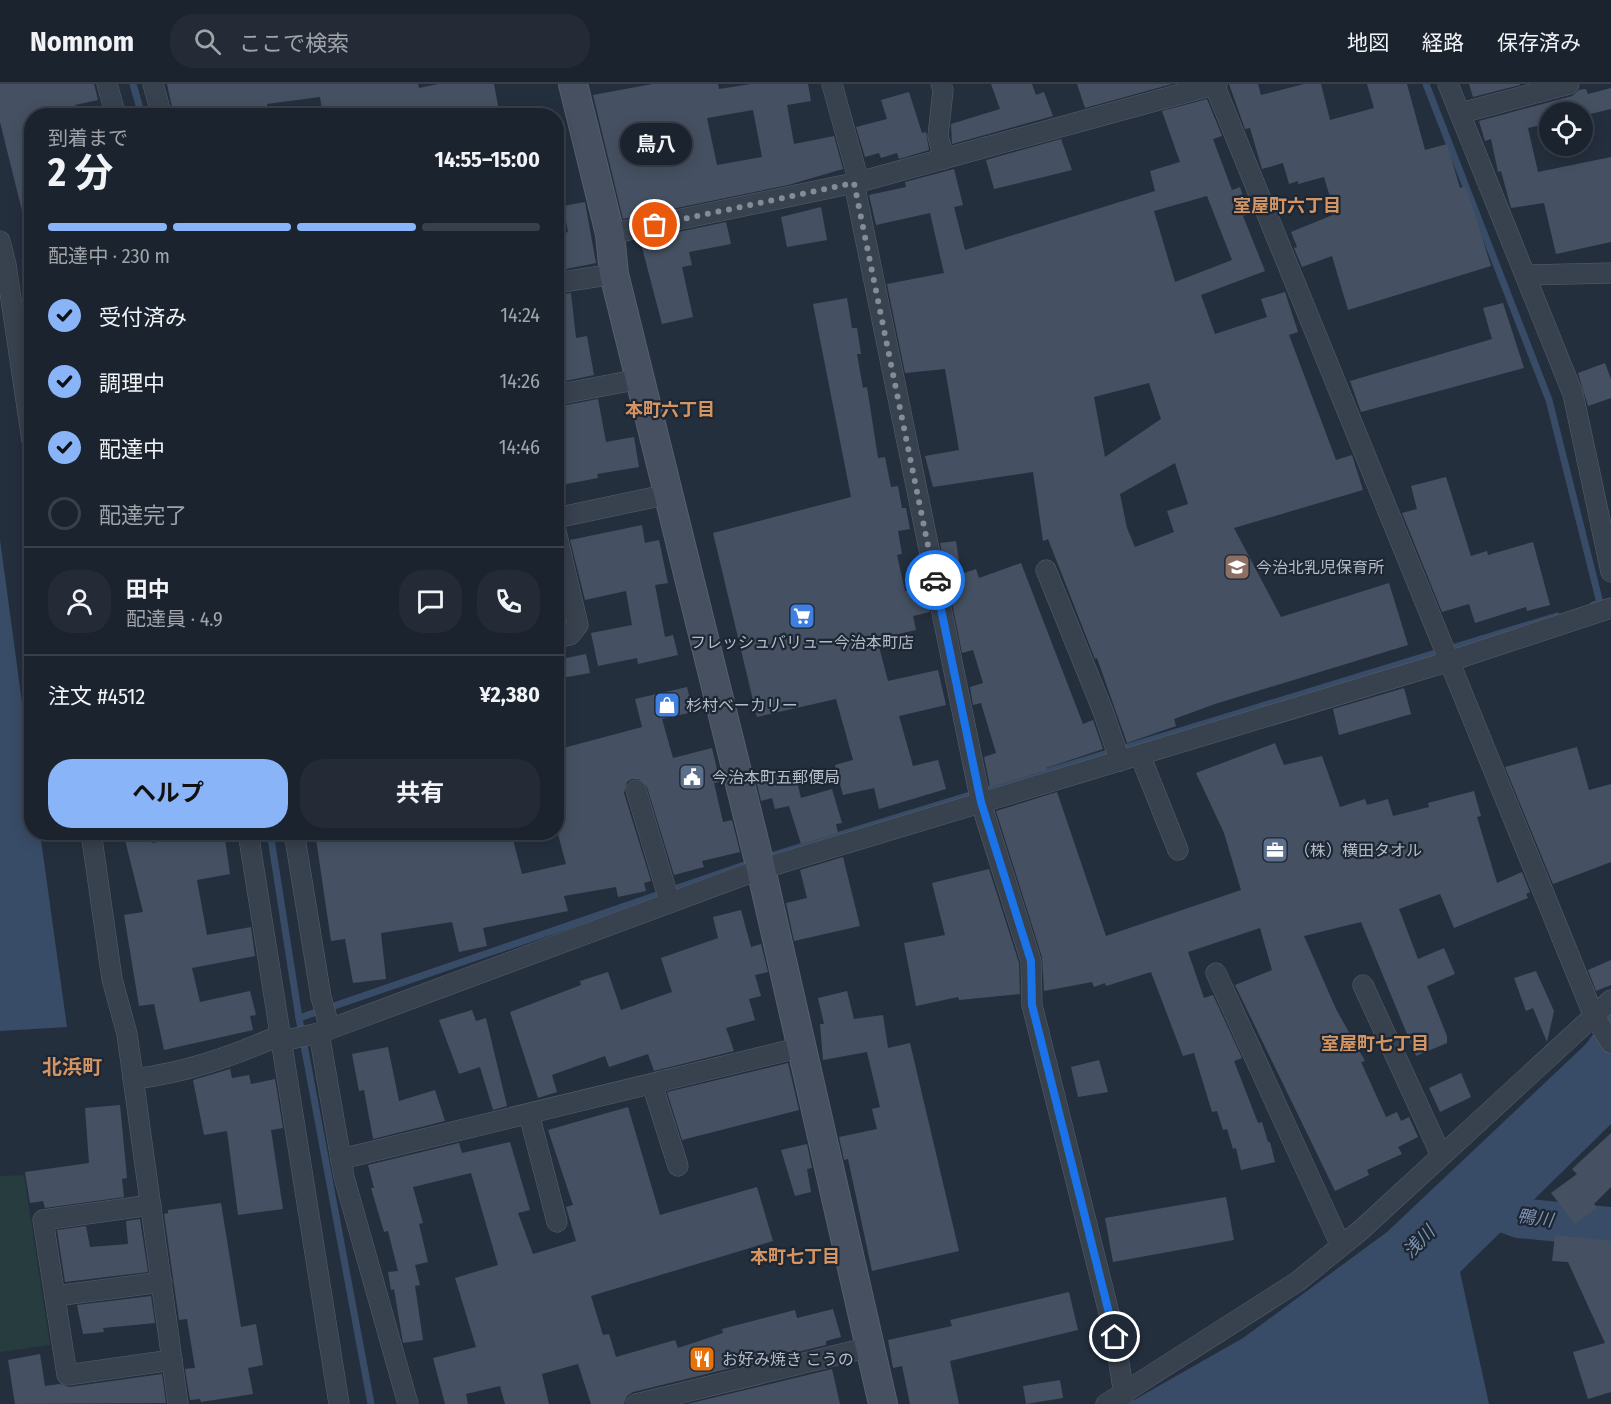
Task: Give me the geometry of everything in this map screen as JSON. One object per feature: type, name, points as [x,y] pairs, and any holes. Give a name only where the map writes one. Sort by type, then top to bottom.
[{"type":"street","points":[[107,84],[114,108]]},
{"type":"street","points":[[153,84],[160,108]]},
{"type":"street","points":[[573,84],[610,234],[614,274],[761,869],[883,1404]]},
{"type":"street","points":[[832,84],[856,183],[981,802],[1031,961],[1032,1005],[1115,1337],[1124,1395]]},
{"type":"street","points":[[941,84],[938,136],[944,159]]},
{"type":"street","points":[[610,234],[856,183],[1215,84],[1447,662],[1596,1021],[1611,1043]]},
{"type":"street","points":[[1448,84],[1527,275],[1573,394],[1611,572]]},
{"type":"street","points":[[1461,113],[1569,84]]},
{"type":"street","points":[[0,241],[6,266],[24,387]]},
{"type":"street","points":[[1527,275],[1611,273]]},
{"type":"street","points":[[564,282],[614,274]]},
{"type":"street","points":[[564,393],[640,379]]},
{"type":"street","points":[[564,516],[669,494]]},
{"type":"street","points":[[564,565],[578,625],[570,635],[564,636]]},
{"type":"street","points":[[1046,570],[1103,711],[1120,761]]},
{"type":"street","points":[[133,1079],[172,1074],[284,1039],[322,1032],[761,869],[1447,662],[1611,608]]},
{"type":"street","points":[[1140,755],[1178,850]]},
{"type":"street","points":[[636,790],[670,903]]},
{"type":"street","points":[[92,840],[112,979],[127,1034],[178,1404]]},
{"type":"street","points":[[249,840],[284,1039],[339,1404]]},
{"type":"street","points":[[295,840],[321,997],[322,1032],[341,1160],[408,1404]]},
{"type":"street","points":[[1216,973],[1341,1246]]},
{"type":"street","points":[[1363,985],[1441,1155]]},
{"type":"street","points":[[1106,1404],[1124,1395],[1298,1282],[1596,1021],[1611,1000]]},
{"type":"street","points":[[341,1160],[802,1047]]},
{"type":"street","points":[[652,1084],[678,1166]]},
{"type":"street","points":[[529,1114],[557,1222]]},
{"type":"street","points":[[151,1205],[43,1220],[67,1375],[172,1360]]},
{"type":"street","points":[[56,1296],[162,1282]]},
{"type":"street","points":[[636,1404],[870,1347]]},
{"type":"green space","points":[[24,1175],[50,1345],[0,1352],[0,1176]]},
{"type":"water","points":[[0,540],[24,717],[24,840],[41,840],[67,1027],[0,1031]]},
{"type":"water","name":"浅川","points":[[1611,1010],[1611,1124],[1460,1272],[1489,1404],[1127,1404],[1243,1338],[1387,1232],[1586,1044]]},
{"type":"building","points":[[0,84],[94,84],[98,100],[75,105],[76,108],[24,108],[24,219],[0,122]]},
{"type":"building","points":[[167,84],[418,84],[419,88],[438,84],[494,84],[498,108],[322,108],[320,97],[267,104],[268,108],[172,108]]},
{"type":"building","points":[[652,84],[718,84],[719,89],[751,84],[808,84],[811,101],[787,105],[794,144],[834,136],[843,169],[788,185],[623,219],[593,95]],"holes":[[[753,110],[762,157],[717,165],[707,118]]]},
{"type":"building","points":[[991,84],[1032,84],[1036,95],[1044,92],[1053,116],[952,144],[951,124],[1000,109]]},
{"type":"building","points":[[1077,84],[1172,84],[1085,108]]},
{"type":"building","points":[[1229,84],[1258,84],[1261,95],[1304,84],[1321,84],[1330,120],[1374,108],[1367,84],[1407,84],[1425,150],[1447,144],[1460,188],[1466,186],[1491,266],[1348,310],[1332,256],[1302,267],[1294,248],[1297,247],[1291,232],[1335,214],[1324,177],[1289,184],[1283,163],[1262,169],[1250,128],[1245,129]]},
{"type":"building","points":[[1469,84],[1520,84],[1520,85],[1473,97]]},
{"type":"building","points":[[1611,88],[1611,109],[1593,113],[1593,102],[1550,102],[1572,96],[1579,90],[1586,89],[1588,94]]},
{"type":"building","points":[[909,92],[922,133],[926,132],[929,150],[899,159],[897,153],[881,158],[879,153],[865,157],[856,127],[887,119],[881,100]]},
{"type":"building","points":[[1207,99],[1222,136],[1213,139],[1232,190],[1240,187],[1249,214],[1243,216],[1265,271],[1201,295],[1215,334],[1267,317],[1261,299],[1285,292],[1298,332],[1289,335],[1336,460],[1352,455],[1363,490],[1234,528],[1281,617],[1389,583],[1408,645],[1215,704],[1174,719],[1176,726],[1127,743],[1097,658],[1095,659],[1048,539],[1043,541],[1033,472],[933,487],[925,456],[959,450],[945,369],[905,373],[887,284],[944,273],[930,213],[876,225],[869,195],[906,187],[905,182],[954,169],[963,205],[954,207],[965,250],[1155,191],[1150,171],[1180,162],[1162,111]],"holes":[[[1207,196],[1232,260],[1175,282],[1154,211]],[[1149,383],[1161,419],[1105,457],[1094,397]],[[1175,463],[1188,504],[1167,511],[1174,532],[1135,547],[1127,528],[1120,494]]]},
{"type":"building","points":[[1539,105],[1539,126],[1528,128],[1538,172],[1611,157],[1611,242],[1556,254],[1544,203],[1511,208],[1501,171],[1498,172],[1491,139],[1485,141],[1479,121]]},
{"type":"building","points":[[1061,139],[1072,170],[994,189],[986,160]]},
{"type":"building","points":[[585,202],[596,263],[564,269],[564,233],[568,232],[564,206]]},
{"type":"building","points":[[821,207],[827,240],[787,247],[781,217]]},
{"type":"building","points":[[726,222],[731,244],[689,252],[692,265],[682,267],[693,317],[662,324],[640,240]]},
{"type":"building","points":[[571,293],[576,338],[587,336],[594,375],[564,381],[564,294]]},
{"type":"building","points":[[847,298],[852,328],[857,328],[861,354],[857,354],[863,388],[867,387],[878,458],[885,457],[891,487],[898,486],[902,508],[906,508],[910,529],[898,531],[902,554],[897,555],[905,591],[924,586],[930,612],[913,616],[916,630],[877,639],[888,681],[938,670],[946,705],[899,716],[913,766],[938,760],[946,789],[879,809],[874,788],[843,795],[835,765],[853,760],[836,699],[757,717],[713,533],[851,497],[813,304]]},
{"type":"building","points":[[1503,303],[1524,368],[1361,412],[1350,381],[1492,339],[1483,308]]},
{"type":"building","points":[[1605,363],[1611,379],[1611,398],[1588,406],[1578,373]]},
{"type":"building","points":[[598,399],[606,442],[634,437],[639,467],[597,474],[598,478],[564,484],[564,405]]},
{"type":"building","points":[[1446,477],[1471,556],[1487,551],[1488,555],[1533,542],[1550,605],[1527,611],[1526,607],[1475,623],[1469,604],[1442,612],[1402,513],[1417,509],[1411,486]]},
{"type":"building","points":[[642,525],[645,543],[659,540],[668,583],[655,585],[665,637],[673,635],[678,655],[638,664],[637,658],[598,666],[591,633],[632,625],[626,591],[585,600],[570,540]]},
{"type":"building","points":[[956,541],[961,574],[976,569],[979,578],[1021,563],[1083,724],[1093,720],[1103,749],[1046,768],[1047,770],[990,787],[984,757],[996,753],[981,703],[973,705],[970,687],[983,683],[973,650],[962,653],[940,543]]},
{"type":"building","points":[[586,654],[590,673],[564,678],[564,658]]},
{"type":"building","points":[[687,687],[693,712],[662,719],[673,758],[712,748],[720,782],[714,783],[723,822],[732,820],[740,852],[702,861],[704,867],[674,875],[647,787],[639,779],[632,779],[627,782],[624,793],[651,881],[644,883],[646,891],[618,897],[616,887],[564,896],[568,911],[483,928],[487,946],[459,952],[452,922],[381,933],[386,979],[353,983],[345,939],[331,941],[316,840],[513,840],[522,874],[566,864],[560,840],[564,840],[564,748],[642,727],[635,699]]},
{"type":"building","points":[[1404,688],[1411,714],[1339,735],[1333,709]]},
{"type":"building","points":[[1275,743],[1284,765],[1322,756],[1340,807],[1365,799],[1367,805],[1388,799],[1393,816],[1429,807],[1428,803],[1474,791],[1481,816],[1477,817],[1497,883],[1522,872],[1530,892],[1526,894],[1528,898],[1454,928],[1440,894],[1399,909],[1418,959],[1444,948],[1455,974],[1427,986],[1447,1036],[1447,1043],[1416,1056],[1361,922],[1304,936],[1336,1009],[1365,1061],[1361,1062],[1386,1117],[1397,1112],[1401,1121],[1409,1117],[1418,1137],[1398,1147],[1402,1154],[1367,1170],[1369,1175],[1335,1191],[1235,985],[1272,970],[1260,928],[1188,952],[1204,998],[1213,995],[1242,1058],[1234,1061],[1258,1123],[1262,1122],[1275,1162],[1241,1170],[1236,1148],[1233,1149],[1227,1129],[1223,1130],[1217,1111],[1212,1112],[1194,1053],[1183,1056],[1151,972],[1106,986],[1105,983],[1094,987],[1092,982],[1044,991],[1042,957],[996,811],[1057,792],[1106,936],[1241,890],[1224,833],[1196,773]]},
{"type":"building","points":[[1577,747],[1589,790],[1611,784],[1611,862],[1553,884],[1505,767]]},
{"type":"building","points":[[781,773],[782,777],[795,774],[801,798],[832,789],[842,823],[836,824],[838,833],[801,844],[789,806],[775,809],[772,798],[761,801],[756,780]]},
{"type":"building","points":[[125,840],[151,840],[152,843],[170,840],[225,840],[230,874],[197,880],[207,935],[251,927],[255,956],[192,968],[200,1002],[250,991],[256,1015],[250,1016],[253,1030],[164,1050],[154,1004],[139,1006],[124,915],[143,912]]},
{"type":"building","points":[[843,857],[860,926],[794,941],[786,903],[807,898],[800,870]]},
{"type":"building","points":[[989,869],[1019,963],[1020,994],[959,1000],[958,997],[916,1006],[904,943],[945,935],[932,883]]},
{"type":"building","points":[[741,910],[751,947],[761,944],[768,972],[755,975],[761,996],[749,999],[755,1020],[726,1028],[734,1051],[654,1071],[648,1054],[609,1067],[605,1056],[552,1075],[557,1092],[538,1098],[510,1012],[581,985],[580,981],[608,972],[621,1010],[672,992],[661,958],[718,938],[713,917]]},
{"type":"building","points":[[1611,960],[1611,985],[1596,991],[1588,970]]},
{"type":"building","points":[[1536,971],[1554,1011],[1547,1042],[1533,1008],[1526,1011],[1514,978]]},
{"type":"building","points":[[847,991],[854,1019],[883,1015],[888,1048],[910,1043],[959,1251],[872,1271],[848,1159],[844,1160],[839,1137],[877,1129],[872,1109],[880,1107],[867,1052],[823,1060],[820,1024],[824,1024],[818,998]]},
{"type":"building","points":[[472,1010],[476,1021],[486,1018],[507,1106],[493,1110],[480,1067],[459,1074],[439,1020]]},
{"type":"building","points":[[388,1047],[399,1101],[435,1090],[445,1121],[373,1139],[364,1090],[359,1091],[352,1054]]},
{"type":"building","points":[[1099,1060],[1108,1092],[1078,1097],[1071,1067]]},
{"type":"building","points":[[788,1063],[799,1110],[682,1140],[667,1092]]},
{"type":"building","points":[[230,1069],[232,1078],[249,1075],[251,1084],[275,1079],[283,1128],[271,1130],[283,1209],[238,1215],[227,1131],[204,1135],[193,1080]]},
{"type":"building","points":[[1461,1073],[1471,1097],[1440,1112],[1429,1088]]},
{"type":"building","points":[[120,1105],[127,1178],[122,1179],[124,1197],[45,1208],[43,1201],[30,1203],[25,1172],[89,1163],[85,1108]]},
{"type":"building","points":[[628,1107],[660,1215],[757,1187],[773,1241],[591,1296],[603,1335],[609,1334],[616,1357],[675,1340],[678,1348],[723,1333],[722,1329],[795,1310],[797,1318],[833,1309],[841,1337],[826,1341],[826,1345],[633,1392],[627,1396],[624,1404],[591,1404],[578,1364],[542,1374],[549,1404],[505,1404],[500,1386],[466,1394],[468,1404],[445,1404],[433,1358],[476,1347],[455,1278],[498,1265],[471,1173],[413,1187],[423,1223],[419,1224],[428,1262],[415,1265],[420,1285],[415,1286],[423,1340],[403,1343],[394,1289],[391,1290],[388,1272],[398,1271],[388,1231],[384,1232],[371,1188],[374,1188],[368,1165],[459,1143],[462,1153],[510,1142],[530,1210],[518,1213],[533,1254],[576,1241],[566,1207],[573,1205],[548,1130]]},
{"type":"building","points":[[1611,1133],[1611,1187],[1594,1204],[1597,1208],[1575,1224],[1551,1193],[1577,1174],[1572,1169]]},
{"type":"building","points":[[807,1144],[812,1168],[807,1169],[811,1192],[795,1196],[781,1150]]},
{"type":"building","points":[[1226,1197],[1234,1240],[1113,1262],[1105,1218]]},
{"type":"building","points":[[221,1203],[241,1327],[256,1324],[263,1365],[248,1368],[253,1394],[201,1402],[200,1399],[190,1400],[185,1369],[195,1368],[187,1319],[179,1320],[164,1214],[168,1213],[168,1210]]},
{"type":"building","points":[[140,1219],[148,1272],[65,1282],[57,1230],[86,1226],[90,1247],[128,1244],[126,1221]]},
{"type":"building","points":[[1555,1235],[1611,1241],[1611,1392],[1588,1399],[1573,1352],[1605,1343],[1568,1262],[1552,1261]]},
{"type":"building","points":[[1069,1292],[1078,1330],[950,1361],[959,1404],[910,1404],[902,1366],[893,1368],[888,1340],[952,1326],[950,1320]]},
{"type":"building","points":[[151,1296],[155,1323],[103,1328],[104,1332],[83,1334],[77,1305]]},
{"type":"building","points":[[40,1354],[45,1386],[60,1384],[69,1387],[162,1374],[166,1403],[15,1404],[8,1360]]},
{"type":"building","points":[[832,1369],[840,1404],[687,1404]]},
{"type":"building","points":[[1060,1380],[1063,1398],[1026,1404],[1023,1386]]},
{"type":"waterway","points":[[133,84],[140,108]]},
{"type":"waterway","points":[[1426,84],[1549,400],[1600,603],[1593,605]]},
{"type":"waterway","points":[[764,858],[1557,616]]},
{"type":"waterway","points":[[271,840],[299,1018],[371,1404]]},
{"type":"waterway","points":[[299,1018],[753,862]]},
{"type":"waterway","name":"鴨川","points":[[1463,1198],[1519,1218],[1611,1227]]},
{"type":"way so far","points":[[655,225],[854,183],[935,580]]},
{"type":"place","name":"鳥八","points":[[655,225]]},
{"type":"place","name":"今治北乳児保育所","points":[[1237,567]]},
{"type":"place","name":"フレッシュバリュー今治本町店","points":[[802,616]]},
{"type":"place","name":"杉村ベーカリー","points":[[667,705]]},
{"type":"place","name":"今治本町五郵便局","points":[[692,777]]},
{"type":"place","name":"（株）横田タオル","points":[[1275,850]]},
{"type":"place","name":"お好み焼き こうの","points":[[702,1359]]},
{"type":"district","name":"室屋町六丁目","points":[[1287,206]]},
{"type":"district","name":"本町六丁目","points":[[670,410]]},
{"type":"district","name":"室屋町七丁目","points":[[1375,1044]]},
{"type":"district","name":"北浜町","points":[[72,1067]]},
{"type":"district","name":"本町七丁目","points":[[795,1257]]},
{"type":"route","points":[[935,580],[981,802],[1031,961],[1032,1005],[1115,1337]]}]
